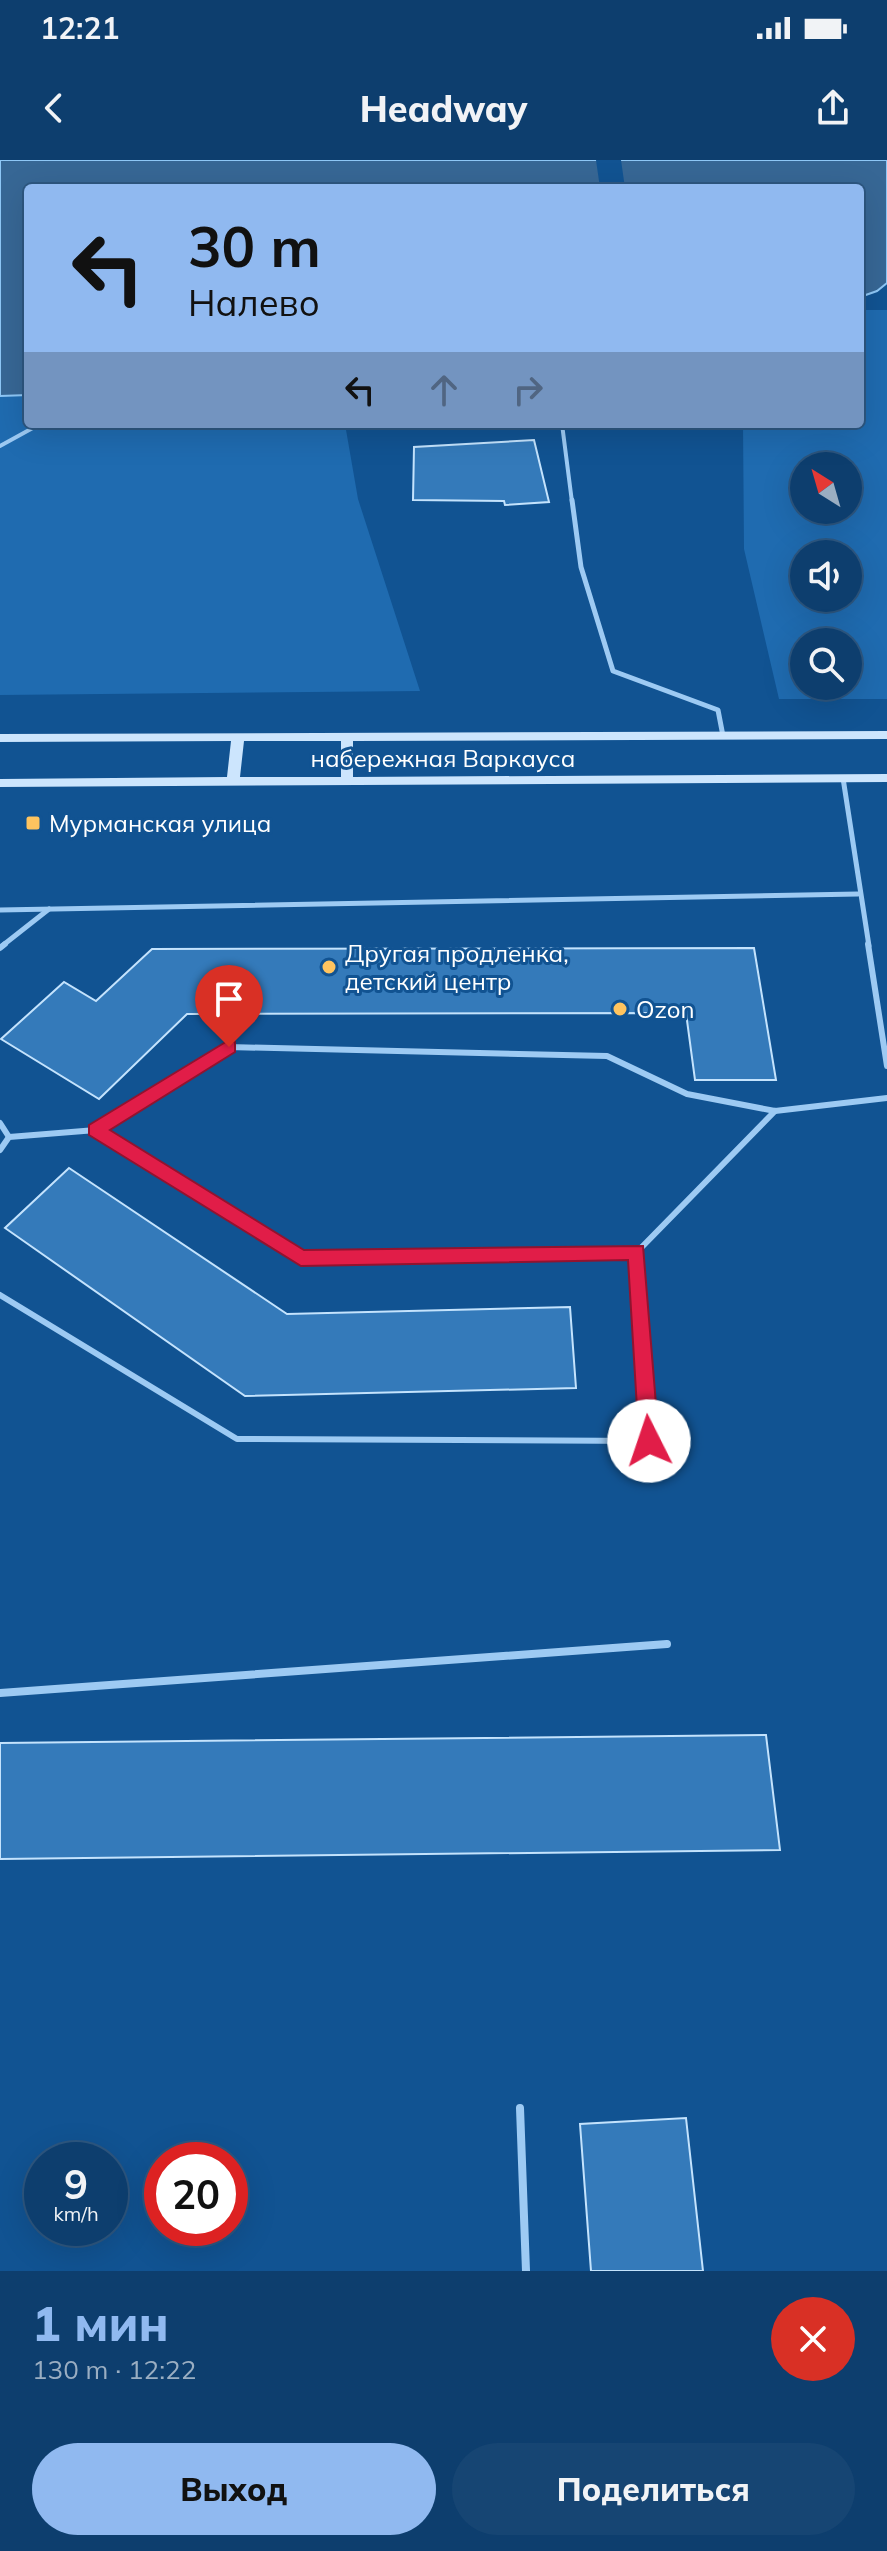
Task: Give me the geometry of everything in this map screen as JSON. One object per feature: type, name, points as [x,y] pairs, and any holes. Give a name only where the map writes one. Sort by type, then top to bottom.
[{"type":"main road","name":"набережная Варкауса","points":[[0,738],[887,735]]},
{"type":"main road","points":[[233,781],[238,738]]},
{"type":"main road","points":[[347,738],[347,780]]},
{"type":"main road","name":"набережная Варкауса","points":[[0,783],[887,778]]},
{"type":"lane","points":[[0,446],[33,428]]},
{"type":"lane","points":[[563,428],[581,567],[613,671],[718,710],[723,736]]},
{"type":"lane","points":[[843,778],[858,894],[887,1066]]},
{"type":"lane","points":[[0,910],[858,894]]},
{"type":"lane","points":[[0,948],[49,909]]},
{"type":"lane","points":[[9,1137],[96,1130],[229,1047],[607,1056],[687,1094],[775,1111],[887,1098]]},
{"type":"lane","points":[[96,1130],[301,1258],[637,1252],[775,1111]]},
{"type":"lane","points":[[0,1123],[9,1137]]},
{"type":"lane","points":[[0,1150],[9,1137]]},
{"type":"lane","points":[[0,1295],[237,1439],[649,1441],[637,1252]]},
{"type":"lane","points":[[0,1693],[667,1644]]},
{"type":"lane","points":[[520,2108],[526,2271]]},
{"type":"shaded area","points":[[0,160],[887,160],[887,283],[864,296],[864,184],[24,184],[24,395],[0,396]]},
{"type":"shaded area","points":[[864,310],[887,310],[887,699],[862,699],[862,628],[790,628],[790,699],[779,699],[744,549],[743,428],[864,428]]},
{"type":"shaded area","points":[[24,395],[24,428],[346,428],[358,499],[420,691],[0,695],[0,396]]},
{"type":"pier","points":[[596,160],[621,160],[624,184],[599,184]]},
{"type":"building","points":[[534,440],[549,502],[505,505],[504,501],[413,500],[414,447]]},
{"type":"building","points":[[754,948],[776,1080],[695,1080],[686,1013],[187,1014],[99,1099],[1,1039],[64,982],[96,1001],[152,949]]},
{"type":"building","points":[[69,1168],[287,1314],[570,1307],[576,1388],[245,1396],[5,1228]]},
{"type":"building","points":[[766,1735],[780,1850],[0,1859],[0,1743]]},
{"type":"building","points":[[686,2118],[703,2271],[591,2271],[580,2124]]},
{"type":"place","name":"Мурманская улица","points":[[33,823]]},
{"type":"place","name":"Другая продленка, детский центр","points":[[329,967]]},
{"type":"place","name":"Ozon","points":[[620,1009]]},
{"type":"route","points":[[229,1047],[96,1130],[301,1258],[637,1252],[649,1441]]}]
